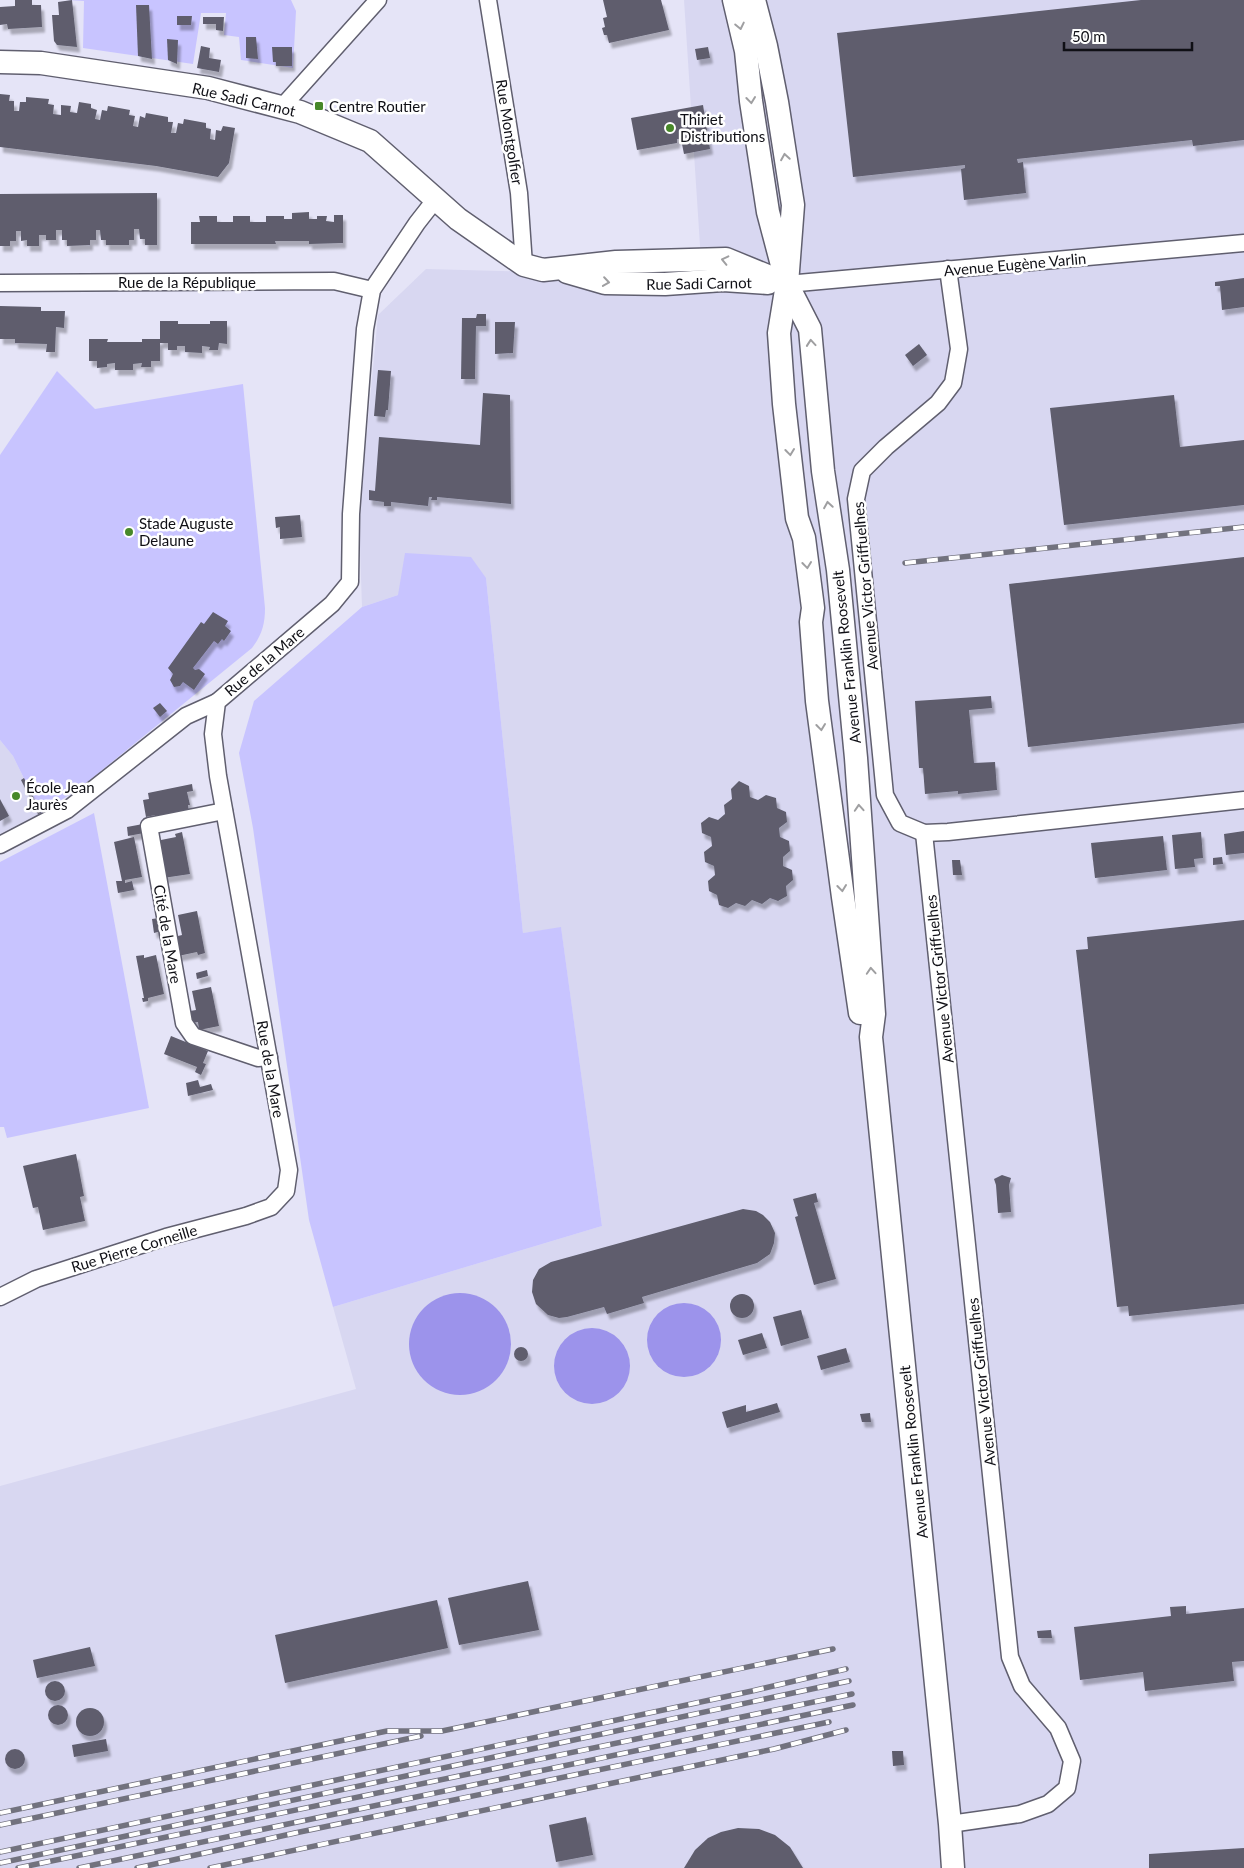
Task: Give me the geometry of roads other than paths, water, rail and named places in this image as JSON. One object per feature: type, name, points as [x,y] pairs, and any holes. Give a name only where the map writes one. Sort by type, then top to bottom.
[{"type":"main road","name":"Avenue Franklin Roosevelt","points":[[734,0],[746,51],[751,101],[768,212],[787,284],[810,329],[823,471],[838,570],[857,768],[874,1014],[871,1036],[953,1868]]},
{"type":"main road","name":"Avenue Franklin Roosevelt","points":[[754,0],[766,46],[777,102],[793,205],[787,284],[779,333],[784,404],[798,518],[804,538],[813,608],[811,622],[817,701],[861,1016],[871,1036]]},
{"type":"main road","name":"Rue Sadi Carnot","points":[[0,62],[41,63],[208,88],[300,112],[370,141],[458,219],[524,265],[543,270],[559,270],[616,262],[726,259],[787,284]]},
{"type":"street","points":[[282,107],[378,0]]},
{"type":"street","name":"Rue Montgolfier","points":[[488,0],[520,193],[524,265]]},
{"type":"street","name":"Rue de la Mare","points":[[271,1207],[286,1191],[289,1170],[224,811],[213,734],[217,702],[332,604],[350,582],[351,514],[366,328],[372,290],[417,222],[435,200]]},
{"type":"street","name":"Avenue Eugène Varlin","points":[[787,284],[1244,243]]},
{"type":"street","name":"Avenue Victor Griffuelhes","points":[[948,270],[959,349],[953,383],[938,403],[886,447],[862,471],[856,499],[885,795],[900,823],[924,833],[948,832],[1244,800]]},
{"type":"street","name":"Rue de la République","points":[[0,283],[334,281],[372,290]]},
{"type":"street","points":[[0,845],[67,810],[186,716],[217,702]]},
{"type":"street","name":"Cité de la Mare","points":[[224,811],[149,826],[184,1023],[193,1036],[258,1058],[269,1057]]},
{"type":"street","name":"Avenue Victor Griffuelhes","points":[[924,833],[1010,1657],[1022,1686],[1058,1728],[1072,1761],[1066,1788],[1048,1804],[1020,1814],[950,1824]]},
{"type":"street","name":"Rue Pierre Corneille","points":[[0,1298],[45,1276],[166,1236],[246,1216],[271,1207]]},
{"type":"railway","points":[[905,563],[1244,527]]},
{"type":"railway","points":[[0,1813],[387,1731],[442,1731],[833,1649]]},
{"type":"railway","points":[[0,1852],[752,1691],[846,1669]]},
{"type":"railway","points":[[0,1863],[849,1681]]},
{"type":"railway","points":[[18,1868],[852,1694]]},
{"type":"railway","points":[[79,1868],[853,1705]]},
{"type":"railway","points":[[137,1868],[295,1833],[829,1722]]},
{"type":"railway","points":[[210,1868],[774,1749],[846,1730]]},
{"type":"railway","points":[[0,1825],[421,1736]]},
{"type":"place","name":"Centre Routier","points":[[319,106]]},
{"type":"place","name":"Thiriet Distributions","points":[[670,128]]},
{"type":"place","name":"Stade Auguste Delaune","points":[[129,532]]},
{"type":"place","name":"École Jean Jaurès","points":[[16,796]]}]
